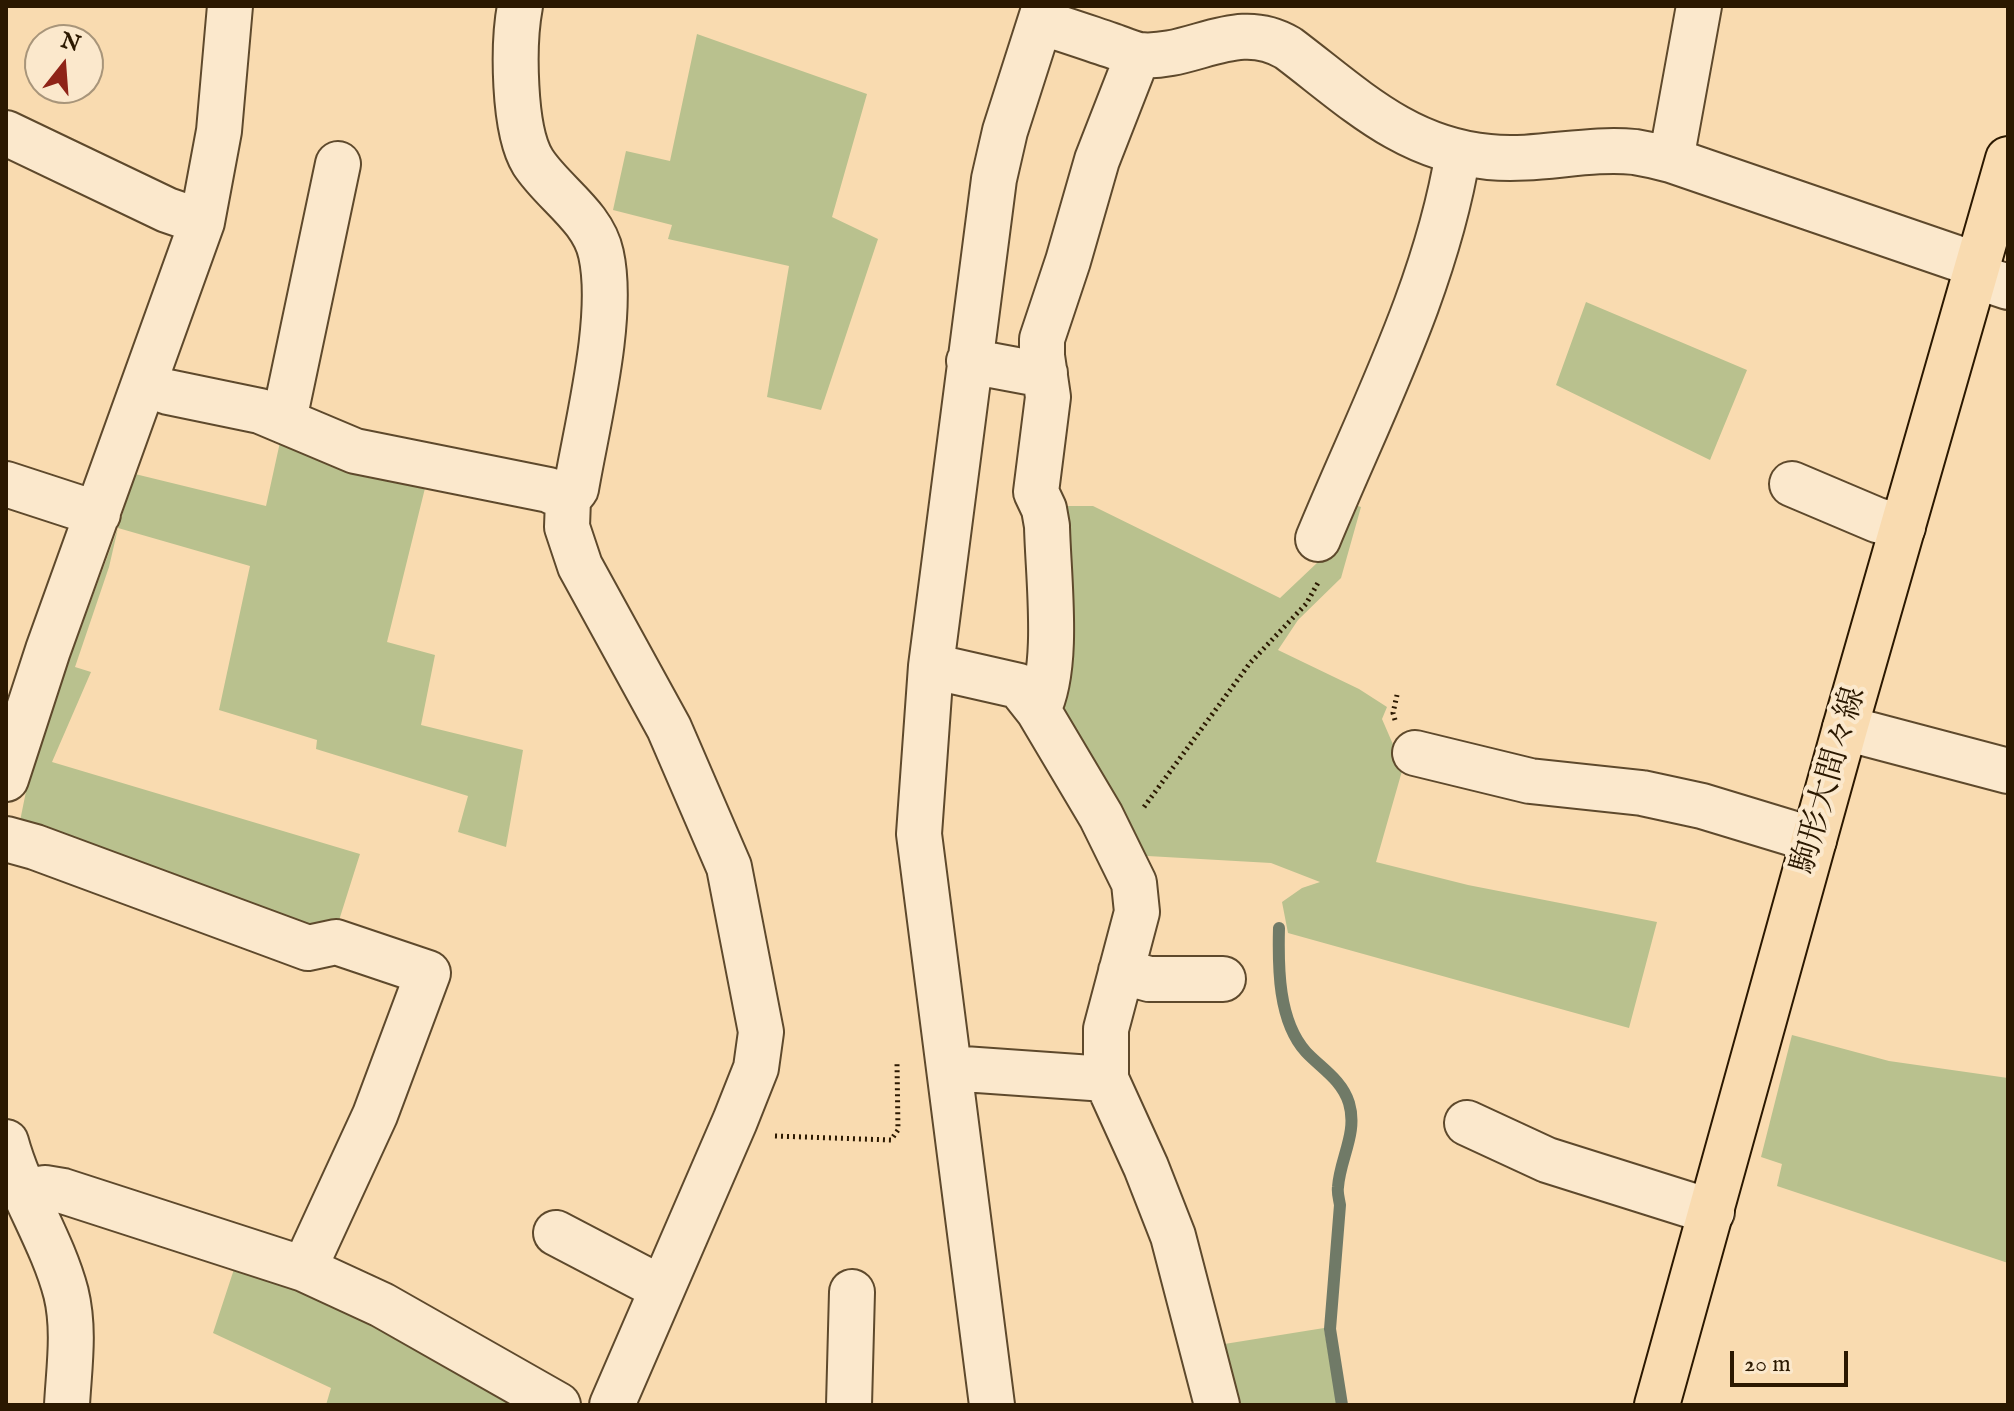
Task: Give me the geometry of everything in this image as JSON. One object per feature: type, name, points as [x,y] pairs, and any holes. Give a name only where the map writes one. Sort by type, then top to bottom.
[{"type":"main road","name":"駒形大間々線","points":[[1657,1405],[1903,527],[1987,276],[2008,159]]},
{"type":"street","points":[[6,779],[48,650],[202,222],[219,131],[230,6]]},
{"type":"street","points":[[520,6],[515,72],[524,140],[532,160],[593,234],[600,249],[605,280],[600,349],[576,489],[568,499],[567,527],[580,566],[669,728],[729,867],[761,1032],[756,1068],[730,1135],[612,1405]]},
{"type":"street","points":[[1671,160],[1699,6]]},
{"type":"street","points":[[992,1405],[919,834],[931,666],[994,179],[1005,131],[1042,14],[1138,55],[1216,43],[1234,26],[1274,39],[1398,131],[1428,145],[1491,158],[1634,152],[1671,160],[1987,276]]},
{"type":"street","points":[[1038,710],[1045,696],[1050,637],[1047,526],[1036,492],[1048,397],[1042,339],[1097,160],[1138,55]]},
{"type":"street","points":[[6,133],[167,210],[202,222]]},
{"type":"street","points":[[1322,528],[1362,439],[1425,278],[1452,187],[1458,153]]},
{"type":"street","points":[[284,420],[338,164]]},
{"type":"street","points":[[969,361],[1045,373]]},
{"type":"street","points":[[144,384],[260,411],[355,451],[549,490],[568,499]]},
{"type":"street","points":[[6,484],[98,514]]},
{"type":"street","points":[[1792,484],[1877,520],[1903,527]]},
{"type":"street","points":[[931,666],[1019,686],[1038,710],[1101,816],[1134,883],[1137,912],[1106,1029],[1106,1079],[1173,1236],[1217,1405]]},
{"type":"street","points":[[1845,728],[2008,771]]},
{"type":"street","points":[[1415,753],[1530,781],[1642,793],[1814,840]]},
{"type":"street","points":[[6,839],[308,948],[336,942],[428,973],[375,1115],[304,1269]]},
{"type":"street","points":[[1121,971],[1149,979],[1223,979]]},
{"type":"street","points":[[949,1068],[1106,1079]]},
{"type":"street","points":[[1467,1123],[1547,1160],[1712,1212]]},
{"type":"street","points":[[6,1142],[57,1264],[68,1305],[72,1335],[67,1405]]},
{"type":"street","points":[[25,1191],[45,1188],[63,1191],[304,1269],[382,1305],[558,1405]]},
{"type":"street","points":[[556,1233],[661,1288]]},
{"type":"street","points":[[849,1405],[852,1292]]},
{"type":"path","points":[[1115,845],[1250,663],[1306,604],[1327,561],[1322,528]]},
{"type":"path","points":[[730,1135],[891,1140],[898,1130],[897,1063]]},
{"type":"green space","points":[[697,34],[867,94],[832,217],[878,239],[821,410],[767,397],[789,266],[668,239],[672,225],[613,210],[626,151],[670,161]]},
{"type":"green space","points":[[1586,302],[1747,370],[1710,460],[1556,385]]},
{"type":"green space","points":[[282,433],[428,476],[387,642],[435,655],[421,725],[523,750],[506,847],[458,832],[468,796],[316,749],[317,740],[219,710],[250,566],[118,528],[135,474],[266,506]]},
{"type":"green space","points":[[1346,502],[1361,507],[1341,578],[1298,620],[1278,650],[1359,689],[1387,707],[1382,719],[1395,749],[1406,757],[1376,862],[1468,885],[1657,922],[1629,1028],[1288,933],[1282,902],[1302,888],[1320,882],[1271,863],[1130,855],[1054,721],[1052,506],[1093,506],[1280,598],[1318,562]]},
{"type":"green space","points":[[118,528],[109,567],[75,667],[91,672],[52,762],[360,854],[335,933],[20,821],[33,757]]},
{"type":"green space","points":[[1792,1035],[1889,1061],[2008,1078],[2008,1263],[1777,1186],[1782,1164],[1761,1157]]},
{"type":"green space","points":[[237,1260],[300,1282],[538,1405],[326,1405],[331,1388],[213,1333]]},
{"type":"green space","points":[[1324,1328],[1337,1405],[1229,1405],[1212,1346]]},
{"type":"waterway","points":[[1279,928],[1280,976],[1290,1025],[1306,1052],[1346,1095],[1351,1114],[1350,1135],[1339,1176],[1340,1205],[1330,1329],[1342,1405]]}]
